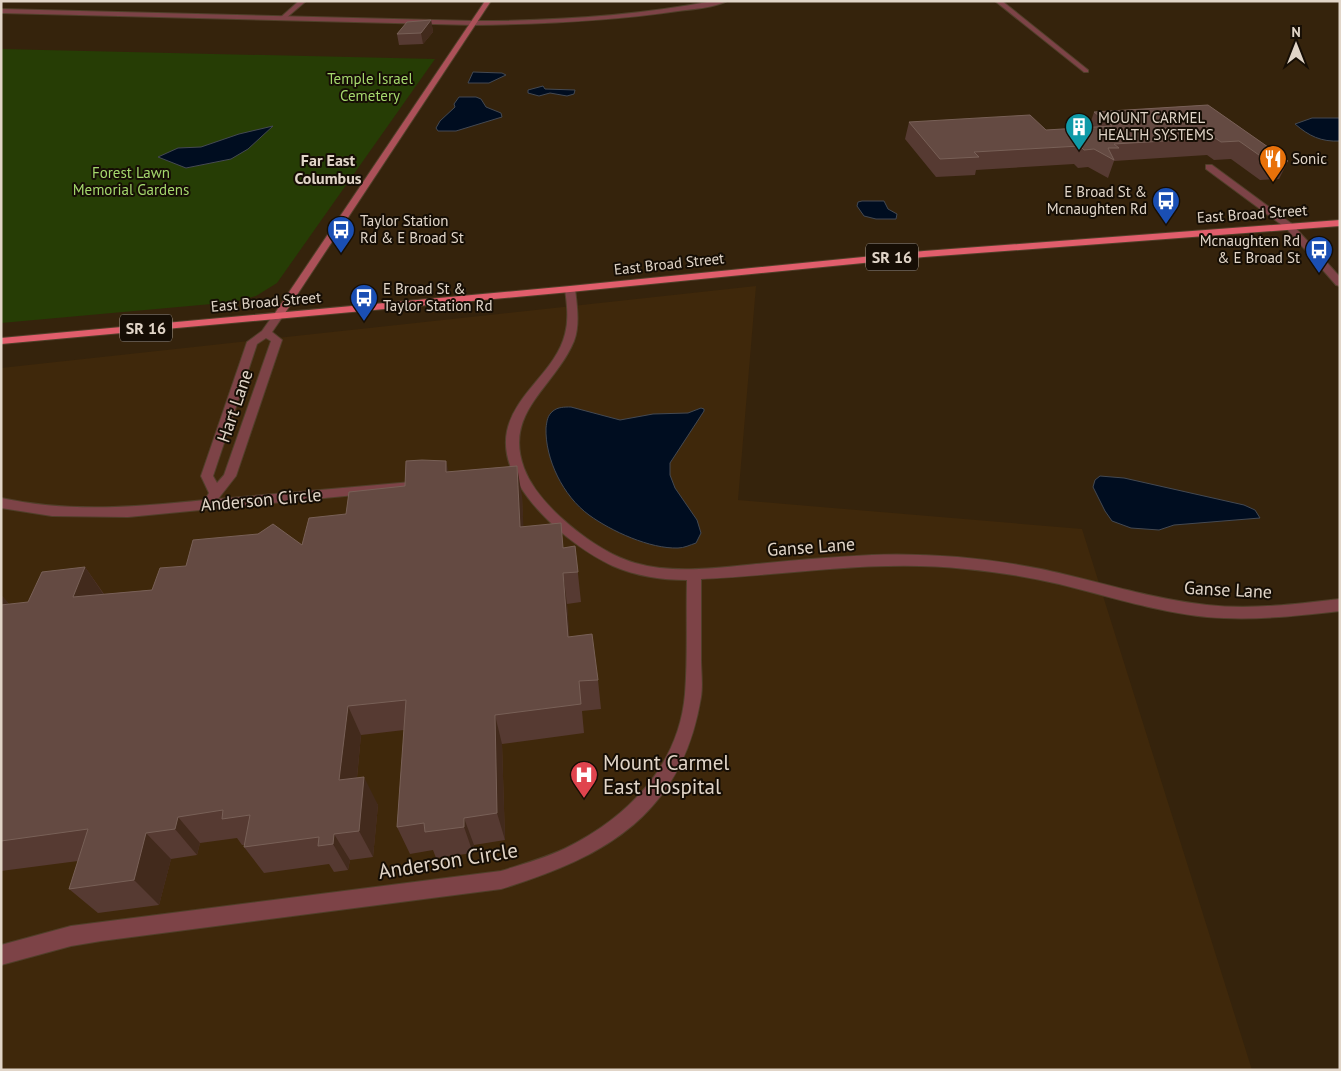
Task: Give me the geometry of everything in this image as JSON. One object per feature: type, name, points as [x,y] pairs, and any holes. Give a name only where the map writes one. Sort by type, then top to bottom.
[{"type":"highway","name":"East Broad Street","points":[[1,341],[570,289],[935,253],[1340,223]]},
{"type":"main road","points":[[278,316],[488,1]]},
{"type":"street","points":[[283,18],[303,1]]},
{"type":"street","points":[[1,11],[474,23],[593,20],[658,13],[724,1]]},
{"type":"street","points":[[998,1],[1086,71]]},
{"type":"street","points":[[1209,167],[1289,226],[1340,284]]},
{"type":"street","name":"Ganse Lane","points":[[570,289],[572,327],[569,340],[552,369],[521,408],[514,425],[512,451],[520,475],[565,527],[603,555],[633,568],[694,574],[880,560],[936,561],[996,567],[1038,574],[1140,599],[1208,611],[1273,611],[1340,605]]},
{"type":"street","name":"Hart Lane","points":[[215,493],[207,476],[252,342],[266,333],[278,316]]},
{"type":"street","name":"Hart Lane","points":[[206,505],[230,476],[277,340],[266,333]]},
{"type":"street","points":[[505,476],[520,475]]},
{"type":"street","name":"Anderson Circle","points":[[1,503],[40,511],[90,514],[303,498],[440,483]]},
{"type":"street","name":"Anderson Circle","points":[[1,955],[71,936],[94,932],[501,880],[543,867],[588,848],[617,829],[636,812],[657,788],[672,765],[682,744],[691,712],[693,695],[694,574]]},
{"type":"shaded area","name":"Mount Carmel East Hospital","points":[[756,286],[738,500],[1082,529],[1252,1070],[1,1070],[1,368]]},
{"type":"green space","name":"Forest Lawn Memorial Gardens","points":[[1,49],[435,59],[277,283],[256,296],[234,302],[1,323]]},
{"type":"water","points":[[473,72],[502,73],[506,75],[489,83],[468,83]]},
{"type":"water","points":[[543,86],[545,89],[575,90],[574,94],[567,96],[550,93],[539,96],[528,93],[528,90]]},
{"type":"water","points":[[459,97],[476,97],[481,99],[486,107],[501,113],[502,117],[456,131],[438,131],[436,128],[440,121],[455,107],[454,104]]},
{"type":"water","points":[[1312,118],[1340,118],[1340,141],[1316,137],[1305,132],[1295,124]]},
{"type":"water","points":[[273,126],[248,149],[231,159],[186,168],[158,157],[178,148],[201,147],[239,134]]},
{"type":"water","points":[[884,201],[888,209],[897,214],[896,219],[876,219],[864,216],[857,206],[858,202]]},
{"type":"water","points":[[564,407],[571,407],[620,420],[653,414],[688,413],[701,408],[704,409],[670,463],[670,475],[675,488],[697,520],[701,533],[696,543],[685,547],[667,548],[631,538],[589,515],[571,498],[552,464],[546,440],[546,428],[548,419],[553,411]]},
{"type":"water","points":[[1100,476],[1124,478],[1244,505],[1255,510],[1260,518],[1174,525],[1159,530],[1131,528],[1112,521],[1105,511],[1093,487],[1095,480]]},
{"type":"building","points":[[431,20],[421,33],[397,34],[407,22]]},
{"type":"building","points":[[1208,105],[1288,161],[1269,162],[1239,141],[1221,142],[1215,138],[1114,144],[1119,148],[1108,148],[1114,160],[1094,149],[1084,150],[1080,146],[974,152],[979,157],[940,159],[909,122],[1030,115],[1046,130],[1112,126],[1094,112]]},
{"type":"building","name":"Mount Carmel East Hospital","points":[[406,461],[446,461],[446,472],[517,466],[520,527],[561,523],[563,548],[575,546],[578,572],[563,573],[568,637],[592,634],[598,680],[579,681],[581,704],[495,715],[497,813],[464,818],[464,827],[425,832],[424,823],[397,827],[406,700],[348,706],[339,780],[364,777],[359,831],[334,834],[333,844],[318,846],[319,837],[244,847],[250,815],[222,819],[223,810],[178,817],[175,829],[146,833],[134,880],[69,889],[88,829],[1,841],[1,605],[28,602],[42,572],[85,567],[73,597],[152,590],[160,568],[186,566],[193,540],[258,534],[273,524],[302,545],[309,518],[346,514],[349,492],[405,486]]},
{"type":"place","name":"MOUNT CARMEL HEALTH SYSTEMS","points":[[1079,151]]},
{"type":"place","name":"Sonic","points":[[1273,183]]},
{"type":"place","name":"E Broad St & Mcnaughten Rd","points":[[1166,225]]},
{"type":"place","name":"Taylor Station Rd & E Broad St","points":[[341,254]]},
{"type":"place","name":"Mcnaughten Rd & E Broad St","points":[[1319,274]]},
{"type":"place","name":"E Broad St & Taylor Station Rd","points":[[364,322]]},
{"type":"place","name":"Mount Carmel East Hospital","points":[[584,799]]},
{"type":"district","name":"Far East Columbus","points":[[328,169]]},
{"type":"park label","name":"Temple Israel Cemetery","points":[[370,88]]}]
